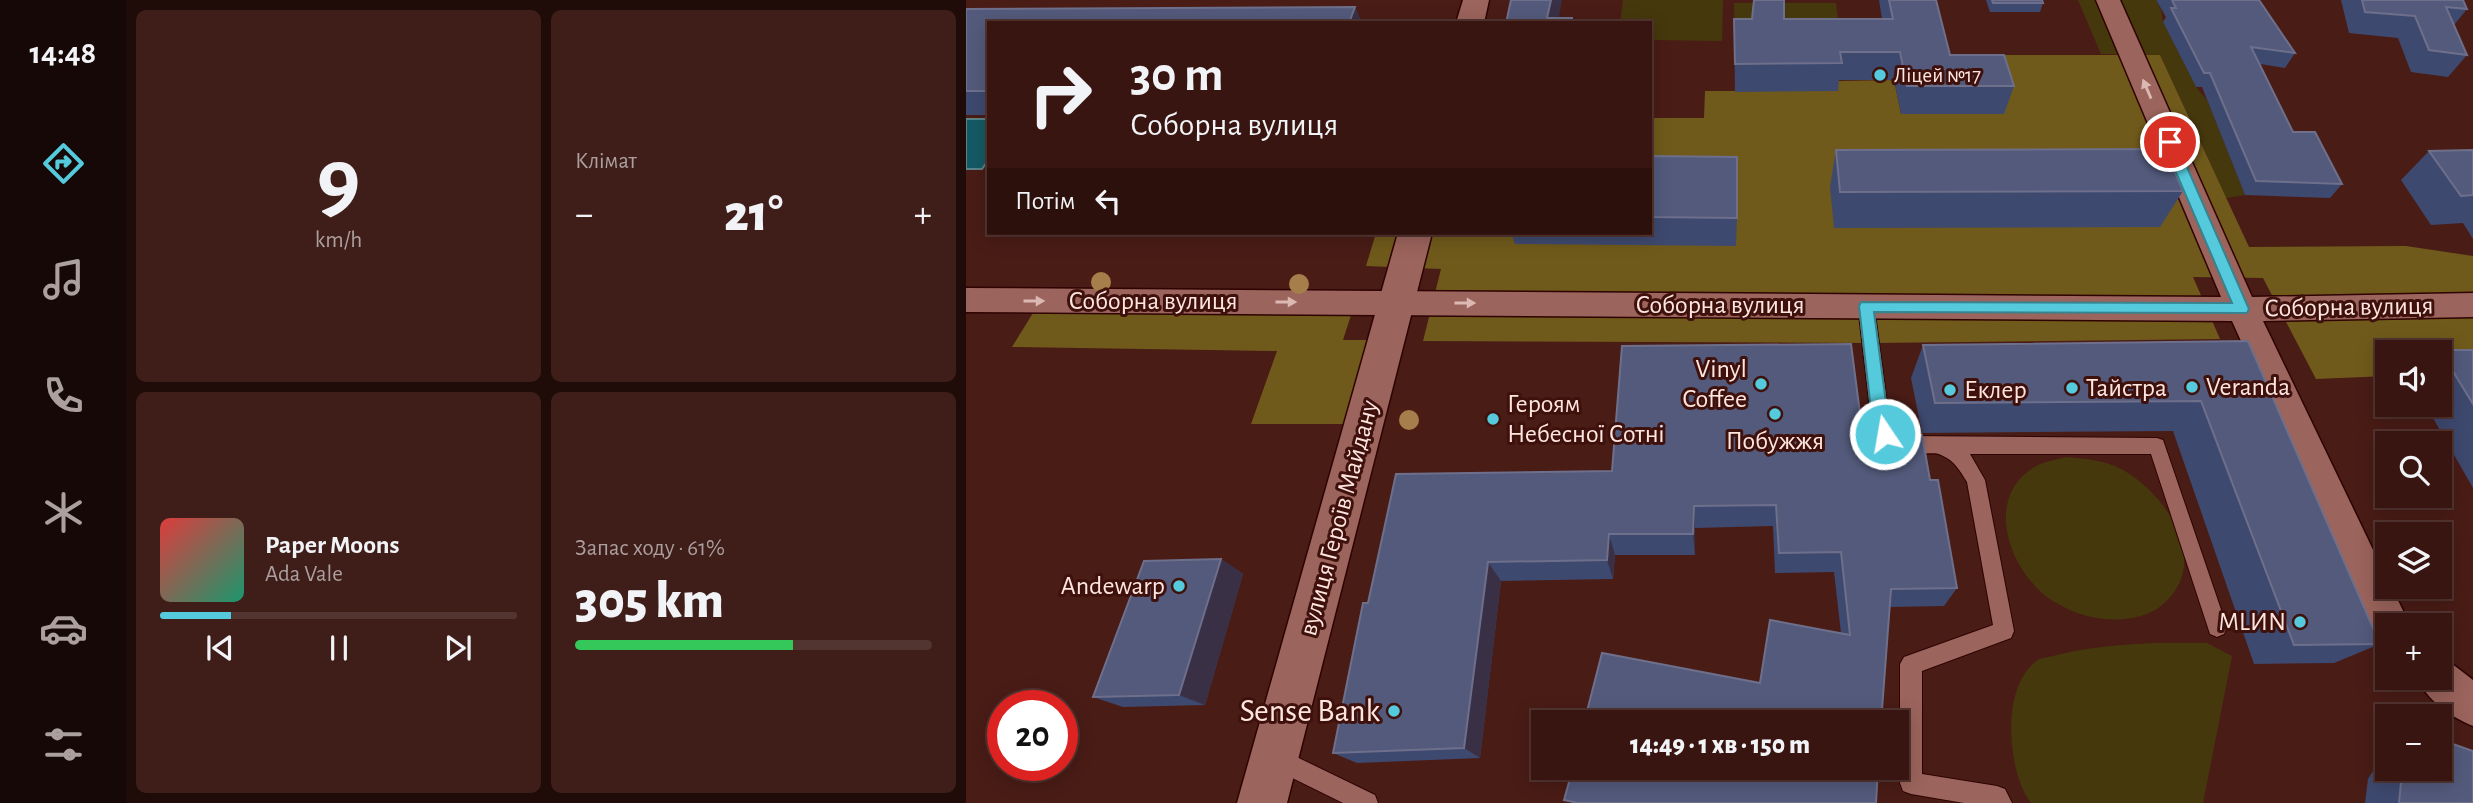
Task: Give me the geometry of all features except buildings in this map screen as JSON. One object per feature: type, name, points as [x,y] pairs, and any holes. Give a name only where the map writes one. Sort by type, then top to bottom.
[{"type":"street","points":[[1471,21],[1476,0]]},
{"type":"street","points":[[2108,0],[2242,309],[2385,613]]},
{"type":"street","name":"вулиця Героїв Майдану","points":[[1262,803],[1414,235]]},
{"type":"street","name":"Соборна вулиця","points":[[966,300],[2242,309],[2473,305]]},
{"type":"street","points":[[2452,689],[2473,706]]},
{"type":"lane","points":[[1866,306],[1880,418],[1885,434],[1902,444],[1944,447],[2157,446],[2217,627]]},
{"type":"lane","points":[[1944,447],[1963,459],[1976,480],[2004,631],[1911,664],[1911,783],[1997,797],[2001,803]]},
{"type":"lane","points":[[1274,757],[1367,803]]},
{"type":"shaded area","points":[[1623,0],[1723,0],[1722,41],[1652,40],[1652,21],[1620,21]]},
{"type":"shaded area","points":[[2078,0],[2156,0],[2163,22],[2196,87],[2207,100],[2245,195],[2226,198],[2160,55],[2101,54]]},
{"type":"shaded area","points":[[1734,3],[1836,3],[1841,43],[1735,43]]},
{"type":"shaded area","points":[[1987,55],[2160,55],[2249,247],[2406,246],[2473,256],[2473,375],[2452,375],[2452,340],[2375,340],[2375,377],[2316,379],[2263,278],[2193,277],[2220,339],[1871,343],[1423,341],[1441,269],[1366,266],[1375,235],[1652,235],[1652,118],[1704,118],[1705,91],[1837,91],[1836,81],[1894,80],[1901,114],[2003,114]]},
{"type":"shaded area","points":[[1033,313],[1351,315],[1343,340],[1368,340],[1344,424],[1251,424],[1277,351],[1012,347]]},
{"type":"shaded area","points":[[2066,457],[2102,462],[2123,470],[2154,495],[2168,512],[2178,531],[2183,550],[2183,570],[2177,588],[2154,611],[2138,617],[2113,620],[2083,615],[2047,597],[2021,567],[2007,529],[2006,510],[2011,492],[2022,476],[2040,464]]},
{"type":"shaded area","points":[[2207,643],[2232,656],[2203,803],[2031,803],[2017,771],[2011,729],[2018,689],[2026,672],[2039,659],[2103,647]]},
{"type":"water","points":[[966,119],[987,119],[987,162],[982,169],[966,169]]},
{"type":"place","name":"Ліцей №17","points":[[1880,75]]},
{"type":"place","name":"Vinyl Coffee","points":[[1761,384]]},
{"type":"place","name":"Veranda","points":[[2192,387]]},
{"type":"place","name":"Тайстра","points":[[2072,388]]},
{"type":"place","name":"Еклер","points":[[1950,390]]},
{"type":"place","name":"Побужжя","points":[[1775,414]]},
{"type":"place","name":"Героям Небесної Сотні","points":[[1493,419]]},
{"type":"place","name":"Andewarp","points":[[1179,586]]},
{"type":"place","name":"MLИN","points":[[2300,622]]},
{"type":"place","name":"Sense Bank","points":[[1394,711]]},
{"type":"route","points":[[1885,434],[1880,418],[1866,306],[2242,309],[2170,142]]}]
